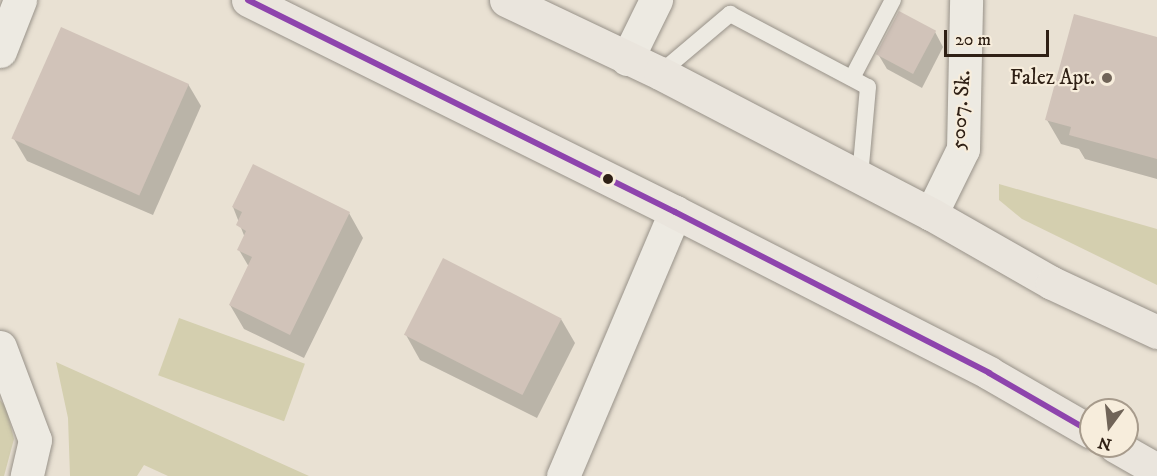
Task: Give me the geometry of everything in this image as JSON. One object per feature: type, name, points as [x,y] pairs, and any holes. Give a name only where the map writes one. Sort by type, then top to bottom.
[{"type":"main road","points":[[248,0],[675,212],[989,373],[1079,425]]},
{"type":"main road","points":[[506,0],[660,74],[860,177],[931,214],[1052,283],[1157,332]]},
{"type":"main road","points":[[1136,458],[1157,470]]},
{"type":"street","points":[[0,51],[20,0]]},
{"type":"street","points":[[627,59],[656,0]]},
{"type":"street","name":"5007. Sk.","points":[[931,214],[963,149],[966,0]]},
{"type":"street","points":[[562,476],[675,212]]},
{"type":"street","points":[[0,347],[35,440],[27,476]]},
{"type":"lane","points":[[726,18],[736,0]]},
{"type":"lane","points":[[852,78],[893,0]]},
{"type":"lane","points":[[660,74],[730,14],[868,87],[860,177]]},
{"type":"shaded area","points":[[999,184],[1157,229],[1157,285],[1022,219],[999,200]]},
{"type":"shaded area","points":[[179,318],[305,364],[284,421],[158,375]]},
{"type":"shaded area","points":[[56,362],[309,476],[168,476],[144,465],[137,476],[70,476],[68,418]]},
{"type":"shaded area","points":[[0,400],[6,407],[14,439],[4,476],[0,476]]},
{"type":"building","points":[[899,11],[936,31],[913,74],[876,54]]},
{"type":"building","name":"Falez Apt.","points":[[1074,14],[1157,37],[1157,159],[1069,135],[1071,127],[1045,120]]},
{"type":"building","points":[[61,27],[189,84],[139,195],[11,138]]},
{"type":"building","points":[[253,164],[350,212],[290,335],[229,305],[252,257],[237,250],[246,231],[236,225],[242,212],[232,207]]},
{"type":"building","points":[[443,258],[562,318],[522,395],[404,335]]},
{"type":"transit line","points":[[248,0],[675,212],[989,373],[1079,425]]},
{"type":"place","name":"Falez Apt.","points":[[1107,78]]}]
